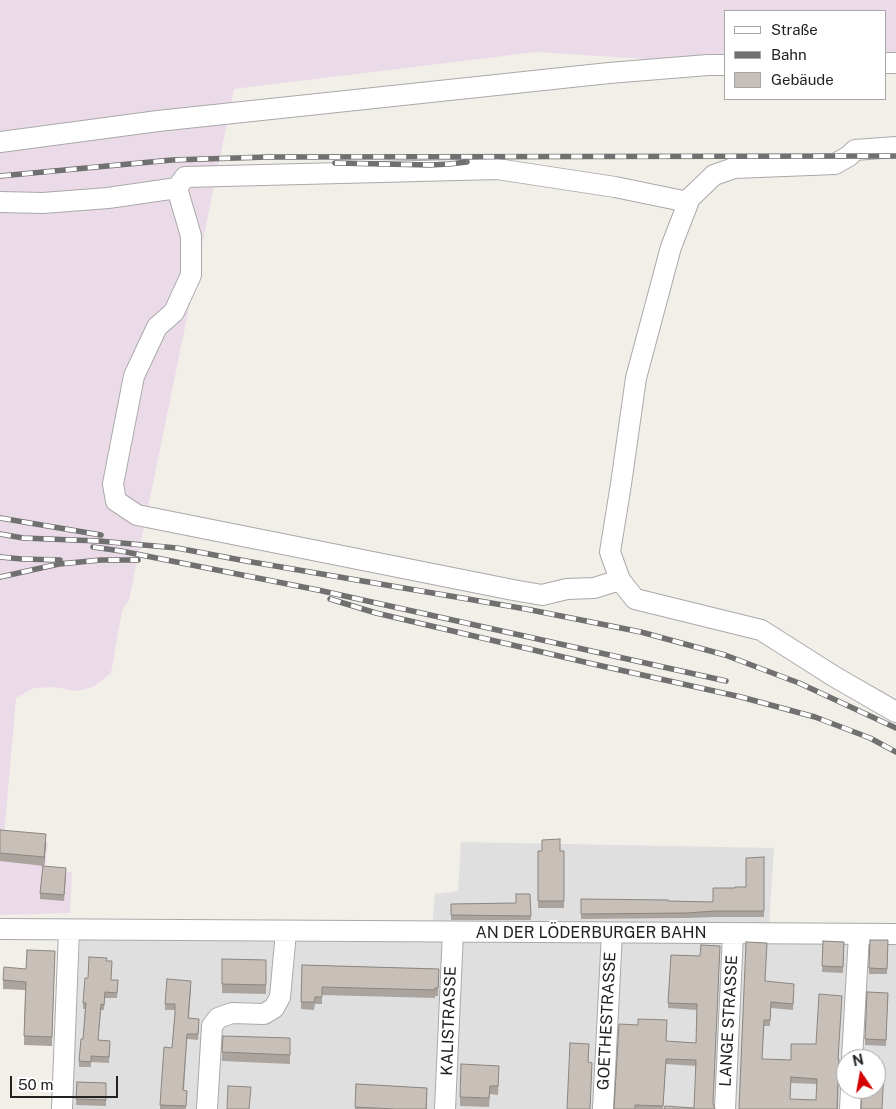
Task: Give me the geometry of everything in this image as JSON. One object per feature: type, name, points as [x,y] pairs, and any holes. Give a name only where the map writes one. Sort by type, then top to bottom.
[{"type":"street","points":[[0,142],[178,119],[608,73],[724,65]]},
{"type":"street","points":[[896,147],[855,150],[835,164],[734,168],[714,175],[690,198],[671,247],[636,378],[610,552],[620,580],[635,599],[761,630],[835,677],[896,712]]},
{"type":"street","points":[[620,580],[594,588],[567,589],[542,595],[137,515],[116,501],[113,484],[134,376],[156,327],[174,312],[191,274],[191,236],[178,188],[185,177],[496,169],[615,186],[688,202]]},
{"type":"street","points":[[0,202],[43,203],[108,198],[178,188]]},
{"type":"street","name":"AN DER LÖDERBURGER BAHN","points":[[1,929],[896,934]]},
{"type":"street","points":[[62,1109],[69,930]]},
{"type":"street","points":[[207,1109],[212,1026],[218,1018],[232,1013],[264,1014],[274,1008],[280,997],[286,932]]},
{"type":"street","name":"KALISTRASSE","points":[[445,1109],[453,932]]},
{"type":"street","name":"GOETHESTRASSE","points":[[603,1109],[612,933]]},
{"type":"street","name":"LANGE STRASSE","points":[[725,1109],[733,934]]},
{"type":"street","points":[[852,1049],[858,934]]},
{"type":"shaded area","points":[[0,0],[896,0],[896,74],[886,73],[886,10],[724,10],[724,64],[536,52],[234,89],[129,600],[122,611],[111,673],[93,687],[77,691],[54,687],[34,688],[16,698],[4,837],[48,842],[45,870],[72,872],[70,913],[0,915]]},
{"type":"shaded area","points":[[461,842],[774,848],[769,925],[896,925],[896,1109],[70,1109],[80,940],[431,942],[435,894],[458,891]]},
{"type":"building","points":[[0,830],[46,834],[44,857],[0,853]]},
{"type":"building","points":[[560,839],[560,851],[564,851],[564,901],[538,901],[538,851],[542,851],[542,840]]},
{"type":"building","points":[[764,857],[764,911],[581,914],[581,899],[713,902],[713,888],[746,887],[746,858]]},
{"type":"building","points":[[43,866],[66,868],[64,895],[40,893]]},
{"type":"building","points":[[516,894],[530,894],[531,916],[451,915],[451,904],[516,903]]},
{"type":"building","points":[[870,940],[888,940],[887,969],[869,968]]},
{"type":"building","points":[[823,941],[844,942],[843,967],[822,966]]},
{"type":"building","points":[[746,942],[767,943],[765,981],[794,984],[793,1004],[771,1002],[770,1020],[764,1020],[762,1059],[791,1060],[791,1044],[816,1044],[819,994],[842,996],[839,1049],[836,1049],[837,1109],[739,1109]],"holes":[[[791,1077],[817,1079],[816,1100],[790,1099]]]},
{"type":"building","points":[[701,945],[720,946],[713,1103],[715,1109],[664,1109],[665,1106],[694,1108],[696,1060],[666,1059],[663,1106],[635,1105],[635,1109],[614,1109],[619,1024],[638,1025],[638,1019],[667,1020],[666,1041],[696,1043],[697,1004],[668,1003],[671,955],[700,956]]},
{"type":"building","points":[[27,950],[55,951],[52,1037],[24,1036],[26,982],[3,980],[4,967],[26,969]]},
{"type":"building","points":[[89,957],[107,958],[106,961],[112,961],[111,980],[118,980],[117,993],[105,992],[104,1005],[101,1004],[98,1040],[110,1041],[109,1057],[91,1056],[91,1062],[79,1061],[86,1003],[83,1003],[85,978],[88,978]]},
{"type":"building","points":[[222,959],[266,960],[266,985],[222,984]]},
{"type":"building","points":[[302,965],[439,969],[438,988],[435,988],[435,990],[322,987],[322,997],[315,997],[314,1002],[301,1002]]},
{"type":"building","points":[[167,979],[191,981],[188,1018],[199,1019],[198,1034],[187,1034],[183,1090],[187,1091],[186,1106],[160,1105],[164,1047],[172,1048],[175,1013],[175,1004],[165,1004]]},
{"type":"building","points":[[867,992],[888,993],[886,1040],[865,1039]]},
{"type":"building","points":[[223,1036],[290,1038],[290,1055],[222,1052]]},
{"type":"building","points":[[570,1043],[589,1044],[588,1062],[592,1063],[590,1109],[567,1109]]},
{"type":"building","points":[[461,1064],[499,1066],[498,1086],[490,1086],[489,1098],[460,1097]]},
{"type":"building","points":[[77,1082],[106,1083],[106,1100],[76,1099]]},
{"type":"building","points":[[356,1084],[427,1088],[426,1109],[355,1107]]},
{"type":"building","points":[[228,1086],[251,1087],[249,1109],[227,1109]]},
{"type":"building","points":[[862,1099],[882,1099],[882,1109],[861,1109]]},
{"type":"railway","points":[[0,176],[172,160],[268,157],[896,156]]},
{"type":"railway","points":[[335,163],[430,165],[467,162]]},
{"type":"railway","points":[[0,518],[101,535]]},
{"type":"railway","points":[[0,534],[23,538],[99,541],[177,548],[526,609],[641,632],[725,655],[799,683],[896,728]]},
{"type":"railway","points":[[93,547],[318,590],[726,681]]},
{"type":"railway","points":[[0,557],[60,560]]},
{"type":"railway","points":[[0,577],[59,564],[101,560],[138,560]]},
{"type":"railway","points":[[330,599],[376,613],[741,697],[815,717],[870,738],[896,752]]}]
